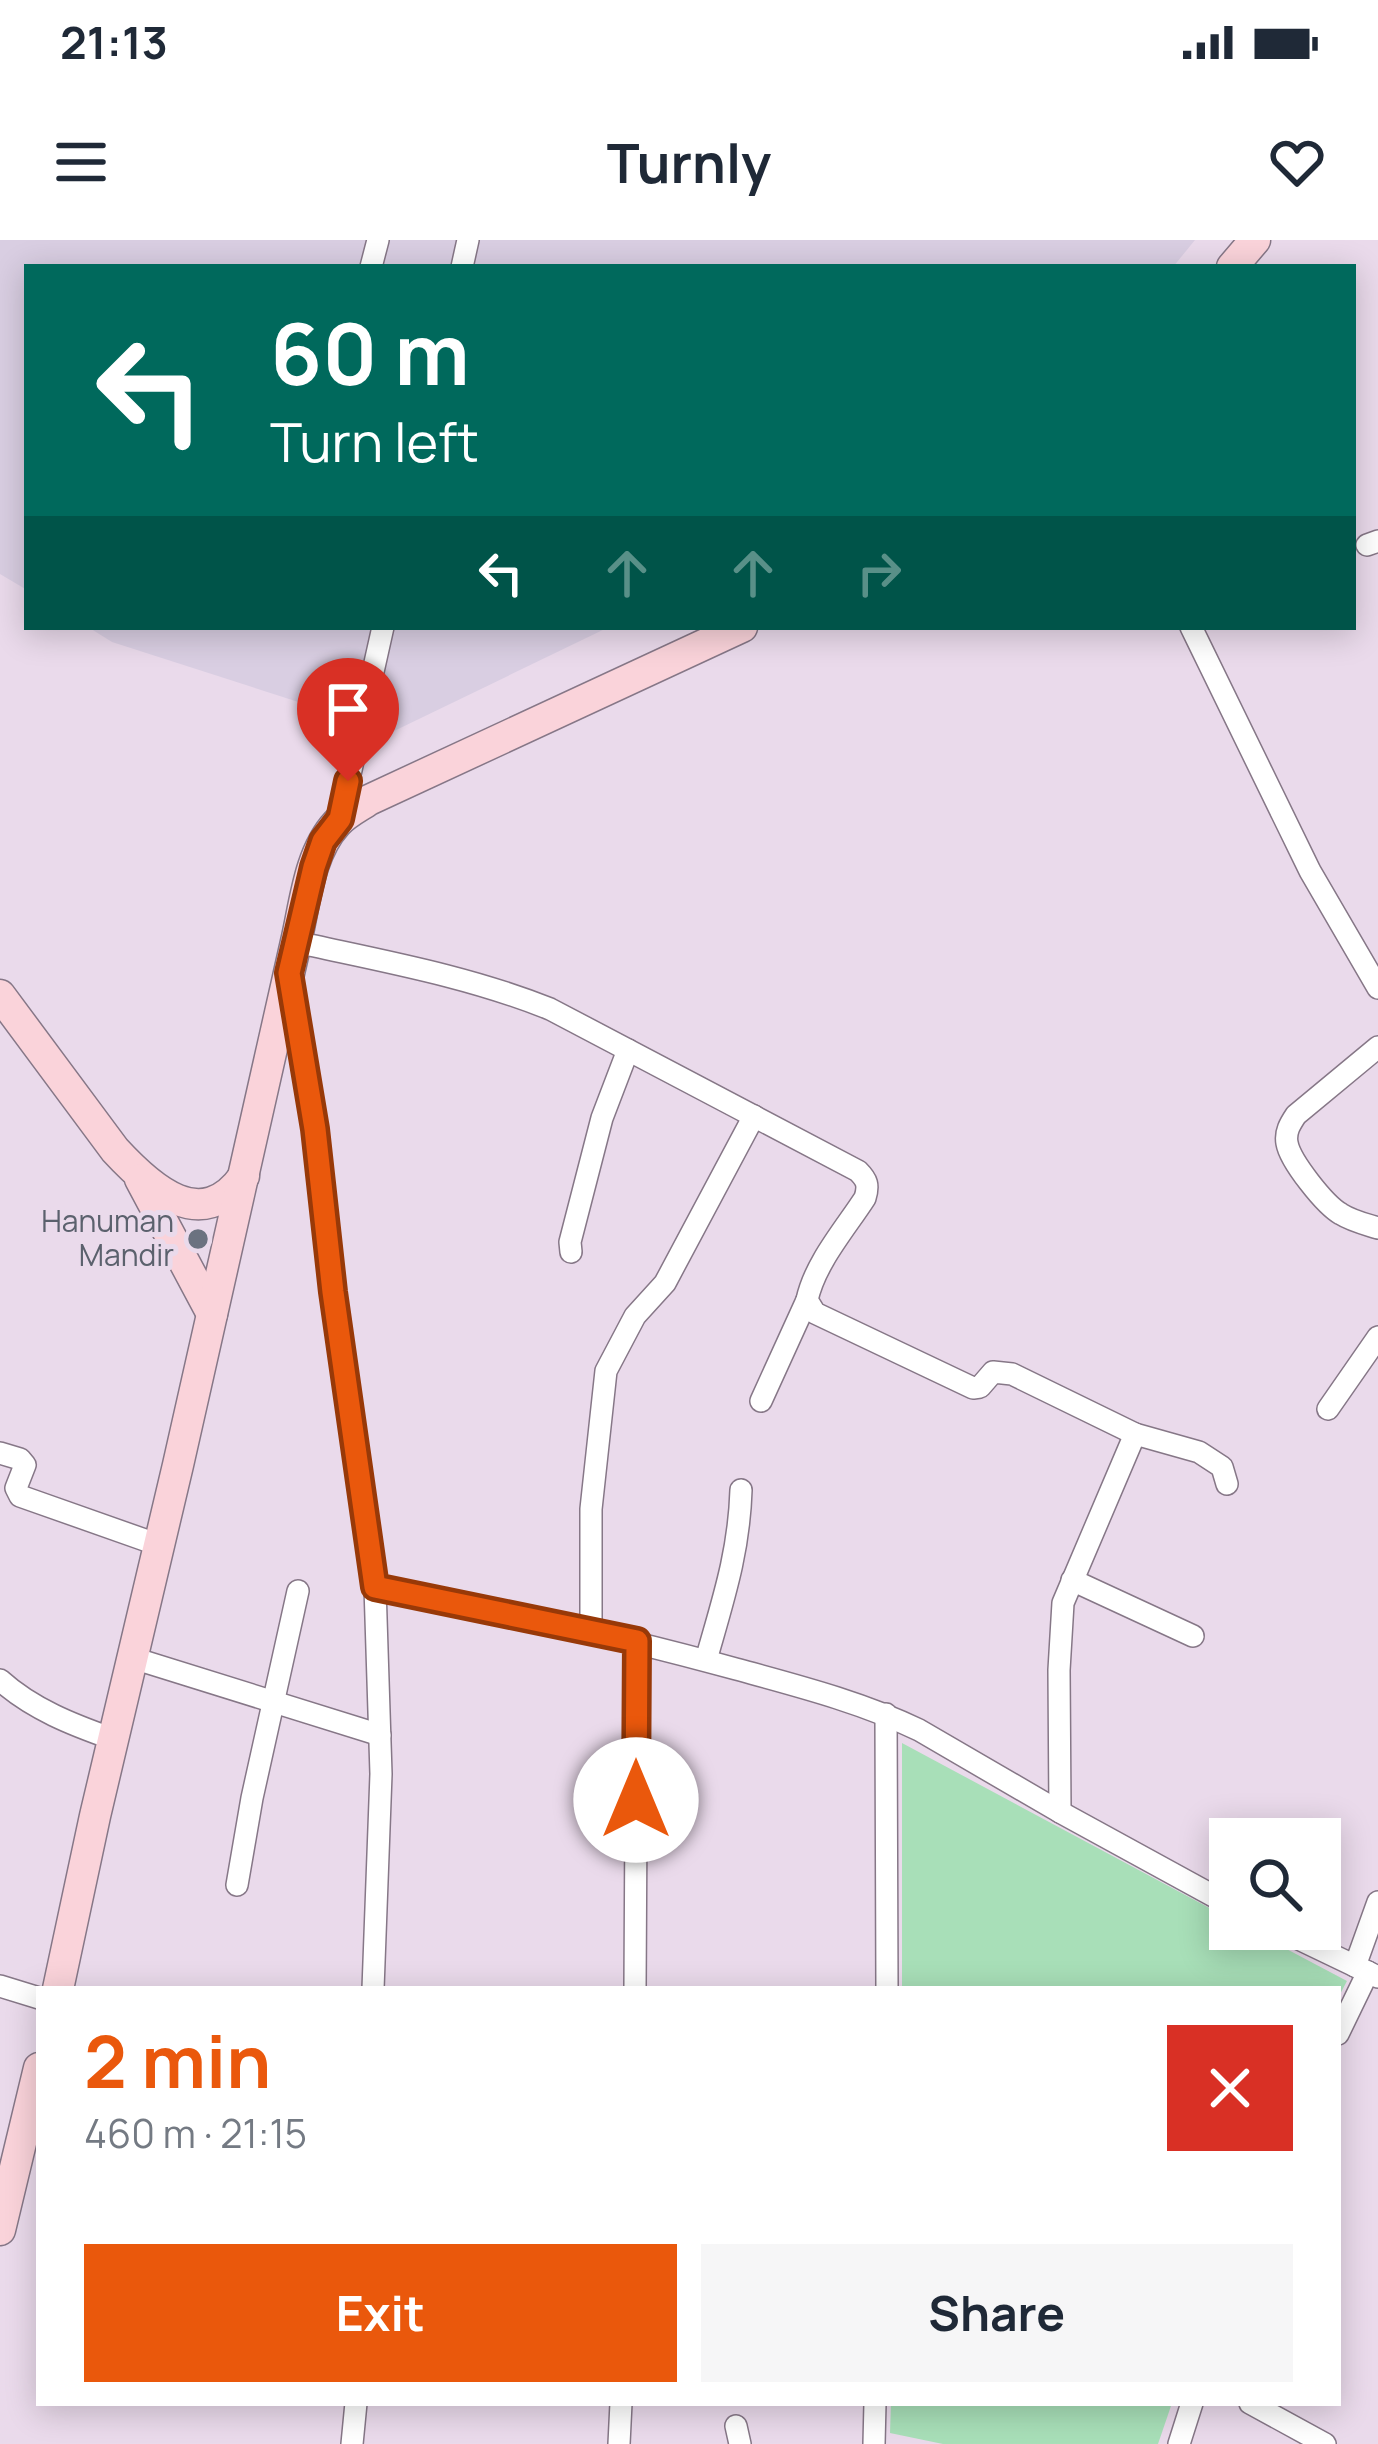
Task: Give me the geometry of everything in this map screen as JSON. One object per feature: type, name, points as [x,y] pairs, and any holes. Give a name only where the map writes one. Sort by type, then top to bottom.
[{"type":"street","points":[[1235,264],[1255,240]]},
{"type":"street","points":[[340,819],[381,630]]},
{"type":"street","points":[[59,1986],[323,841],[340,819],[369,800],[736,630]]},
{"type":"street","points":[[1192,630],[1310,871],[1378,988]]},
{"type":"street","points":[[296,942],[437,973],[550,1009],[858,1171],[866,1179],[866,1198],[823,1262],[761,1402]]},
{"type":"street","points":[[289,973],[315,1129],[375,1587],[380,1735],[373,1986]]},
{"type":"street","points":[[0,995],[92,1120],[137,1174],[157,1190],[192,1204],[210,1204],[225,1198],[244,1176]]},
{"type":"street","points":[[1378,1047],[1296,1115],[1287,1144],[1328,1205],[1343,1216],[1378,1228]]},
{"type":"street","points":[[571,1252],[602,1118],[628,1050]]},
{"type":"street","points":[[591,1631],[592,1509],[606,1371],[635,1316],[665,1282],[754,1116]]},
{"type":"street","points":[[137,1174],[212,1314]]},
{"type":"street","points":[[807,1300],[824,1319],[970,1387],[980,1388],[993,1372],[1012,1374],[1135,1434],[1199,1452],[1222,1467],[1227,1484]]},
{"type":"street","points":[[1328,1409],[1378,1337]]},
{"type":"street","points":[[1060,1812],[1063,1603],[1135,1434]]},
{"type":"street","points":[[0,1453],[25,1465],[16,1488],[20,1496],[159,1545]]},
{"type":"street","points":[[706,1660],[733,1573],[741,1490]]},
{"type":"street","points":[[1072,1580],[1193,1636]]},
{"type":"street","points":[[375,1587],[637,1641],[886,1714],[1209,1894]]},
{"type":"street","points":[[237,1885],[298,1591]]},
{"type":"street","points":[[635,1986],[637,1641]]},
{"type":"street","points":[[133,1658],[380,1735]]},
{"type":"street","points":[[0,1680],[28,1702],[113,1739]]},
{"type":"street","points":[[886,1714],[887,1986]]},
{"type":"street","points":[[1341,2028],[1367,1972],[1378,1902]]},
{"type":"street","points":[[1321,1950],[1367,1972]]},
{"type":"street","points":[[0,1986],[36,1997]]},
{"type":"street","points":[[2,2211],[32,2133],[36,2096]]},
{"type":"street","points":[[352,2444],[356,2406]]},
{"type":"street","points":[[619,2444],[621,2406]]},
{"type":"street","points":[[874,2444],[875,2406]]},
{"type":"street","points":[[1179,2444],[1191,2406]]},
{"type":"street","points":[[1255,2406],[1325,2444]]},
{"type":"shaded area","points":[[0,240],[1195,240],[1175,264],[24,264],[24,588],[0,574]]},
{"type":"shaded area","points":[[93,630],[603,630],[392,732],[112,642]]},
{"type":"green space","points":[[902,1743],[1209,1908],[1209,1950],[1289,1950],[1347,1981],[1341,1992],[1341,1986],[902,1986]]},
{"type":"green space","points":[[891,2406],[1171,2406],[1158,2444],[943,2444],[890,2433]]},
{"type":"place","name":"Hanuman Mandir","points":[[198,1239]]},
{"type":"route","points":[[348,781],[340,819],[323,841],[314,867],[289,973],[315,1129],[375,1587],[637,1641],[636,1800]]}]
